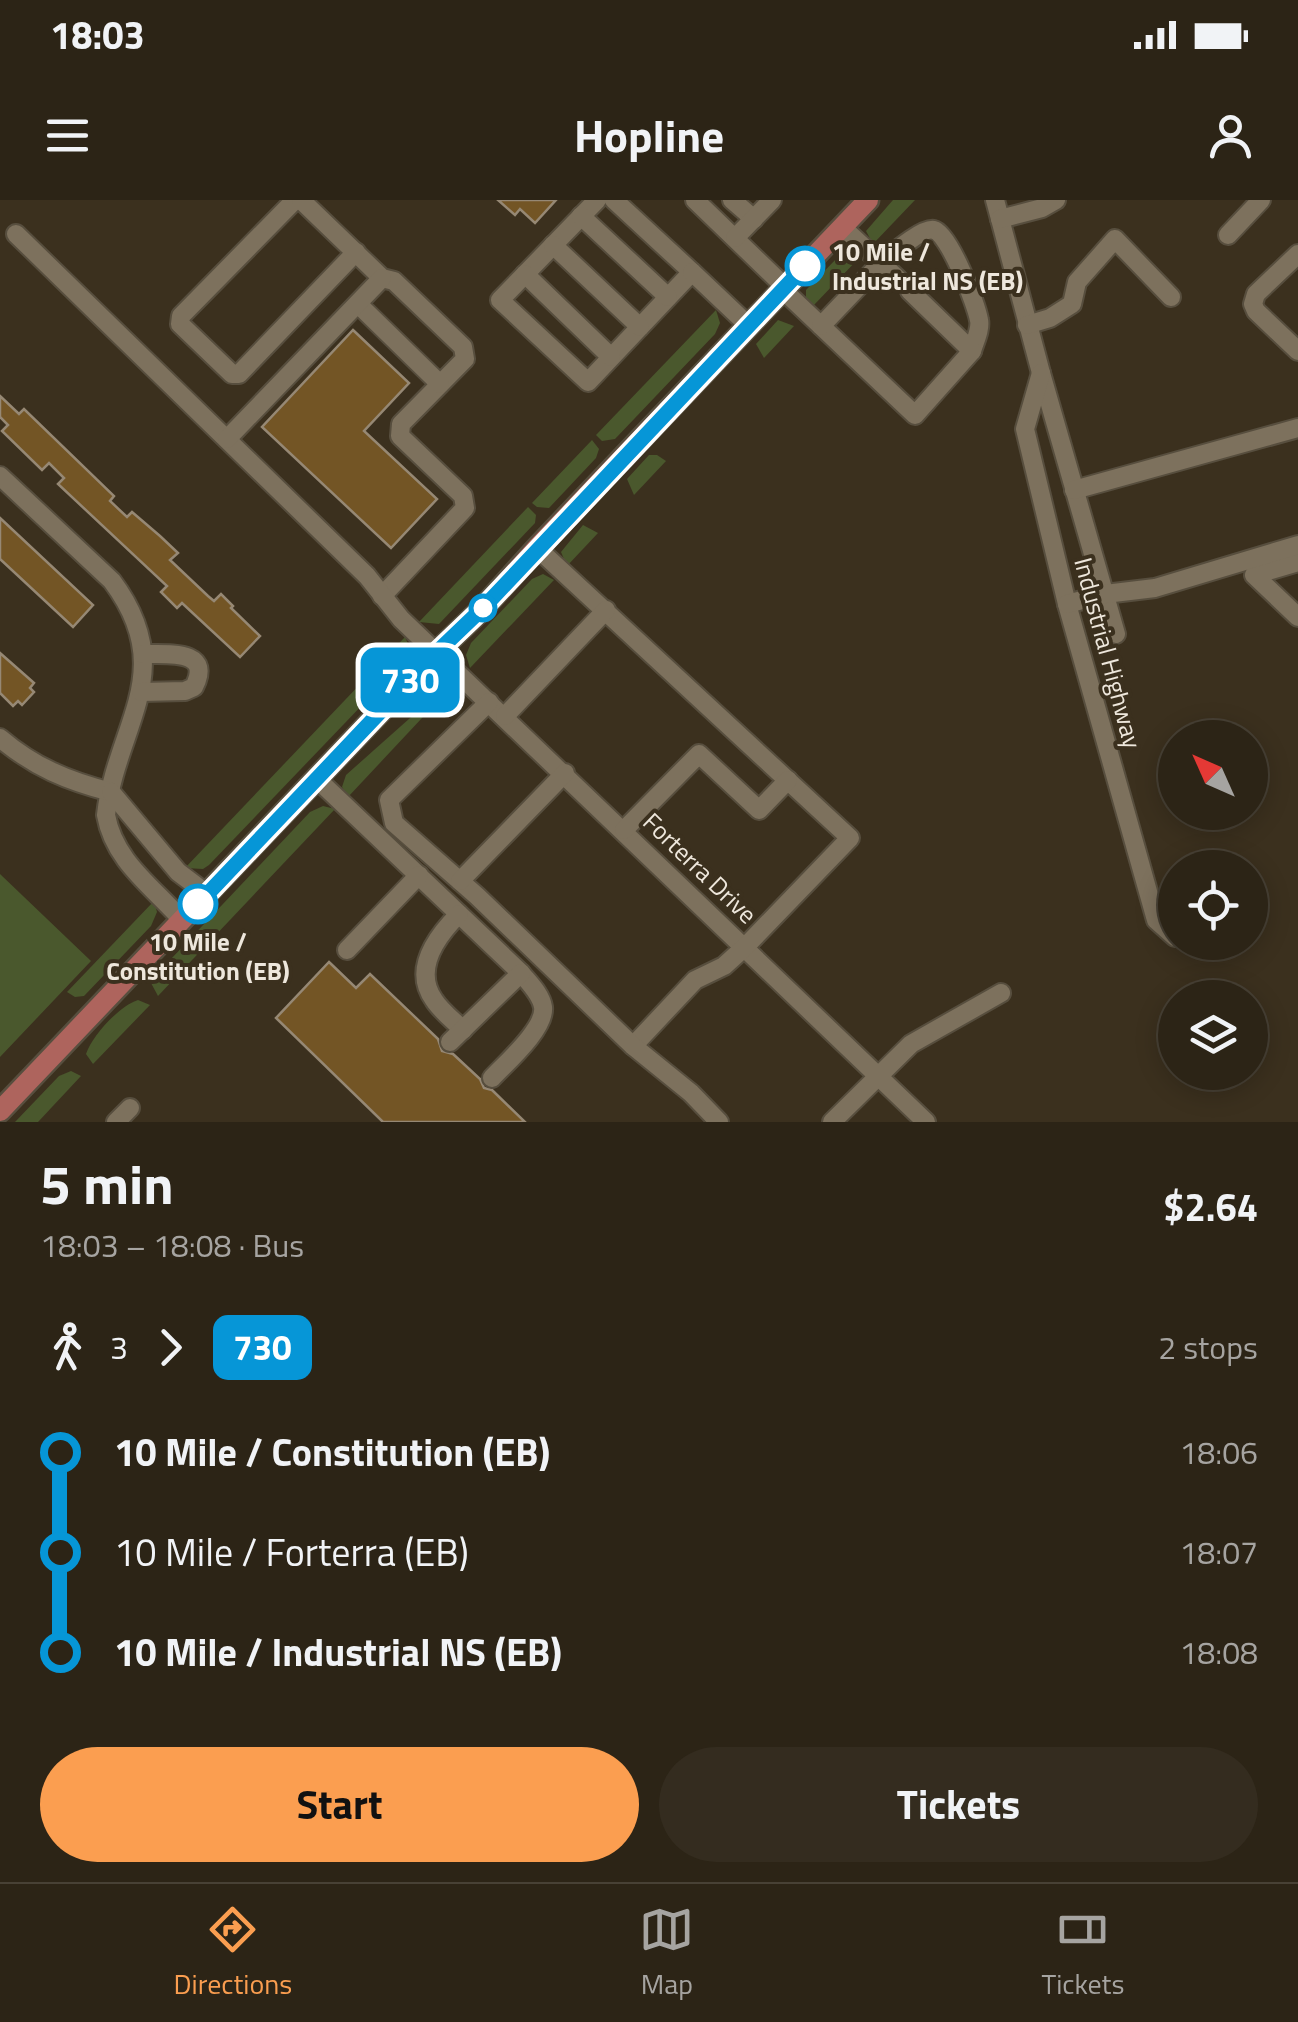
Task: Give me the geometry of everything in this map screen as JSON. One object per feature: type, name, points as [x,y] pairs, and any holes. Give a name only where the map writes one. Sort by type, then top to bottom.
[{"type":"main road","points":[[0,1112],[868,200]]},
{"type":"street","points":[[356,252],[240,374],[232,374],[180,324],[182,316],[298,200],[356,252],[382,278],[394,281],[463,347],[465,359],[401,424],[400,436],[463,496],[465,508],[382,596]]},
{"type":"street","points":[[598,200],[500,300],[588,382],[692,272]]},
{"type":"street","points":[[614,200],[748,326]]},
{"type":"street","points":[[695,200],[821,326],[915,415],[972,351],[980,324],[961,270],[942,235],[934,230],[925,231],[881,262],[821,326]]},
{"type":"street","points":[[732,200],[754,219]]},
{"type":"street","points":[[735,238],[772,200]]},
{"type":"street","name":"Industrial Highway","points":[[995,200],[1116,634]]},
{"type":"street","points":[[1000,220],[1056,200]]},
{"type":"street","points":[[1228,235],[1261,200]]},
{"type":"street","points":[[581,216],[668,297]]},
{"type":"street","points":[[842,227],[972,351]]},
{"type":"street","name":"Forterra Drive","points":[[16,234],[227,439],[401,619],[926,1122]]},
{"type":"street","points":[[1027,325],[1050,318],[1072,304],[1077,282],[1115,239],[1171,296]]},
{"type":"street","points":[[553,245],[640,327]]},
{"type":"street","points":[[1298,254],[1256,294],[1253,304],[1298,352]]},
{"type":"street","points":[[525,274],[612,357]]},
{"type":"street","points":[[227,439],[382,278]]},
{"type":"street","points":[[358,304],[440,384]]},
{"type":"street","name":"Industrial Highway","points":[[1041,373],[1025,430],[1068,604],[1158,922]]},
{"type":"street","points":[[1074,490],[1298,428]]},
{"type":"street","points":[[0,476],[112,581],[130,611],[143,654],[141,692],[106,816],[109,834],[125,862],[182,920]]},
{"type":"street","points":[[1068,604],[1104,594],[1155,588],[1298,545]]},
{"type":"street","points":[[537,548],[850,838],[746,946],[724,966],[695,980],[633,1046]]},
{"type":"street","points":[[1296,565],[1254,575],[1298,617]]},
{"type":"street","points":[[505,716],[606,610]]},
{"type":"street","points":[[141,692],[185,692],[194,687],[199,672],[187,655],[143,654]]},
{"type":"street","points":[[490,702],[390,800],[394,823],[719,1122]]},
{"type":"street","points":[[0,738],[24,759],[66,780],[112,792],[178,872],[207,894]]},
{"type":"street","points":[[624,830],[698,754],[759,810],[788,780]]},
{"type":"street","points":[[460,881],[565,773]]},
{"type":"street","points":[[318,778],[521,973],[543,1003],[542,1020],[492,1078]]},
{"type":"street","points":[[347,950],[418,875]]},
{"type":"street","points":[[459,914],[442,931],[424,973],[432,999],[456,1036],[521,973]]},
{"type":"street","points":[[832,1122],[912,1044],[1001,992]]},
{"type":"street","points":[[116,1122],[130,1108]]},
{"type":"green space","points":[[893,200],[915,200],[873,244],[866,231]]},
{"type":"green space","points":[[850,251],[861,256],[813,306],[806,299],[806,290],[839,256]]},
{"type":"green space","points":[[716,310],[720,323],[715,334],[615,439],[602,441],[596,435]]},
{"type":"green space","points":[[778,320],[794,326],[764,358],[756,344]]},
{"type":"green space","points":[[592,440],[599,449],[596,458],[549,508],[532,503]]},
{"type":"green space","points":[[649,455],[666,461],[634,495],[627,479]]},
{"type":"green space","points":[[528,507],[536,515],[535,523],[439,624],[419,622]]},
{"type":"green space","points":[[583,525],[598,533],[567,566],[561,552]]},
{"type":"green space","points":[[543,574],[554,580],[470,668],[466,655],[471,643],[532,579]]},
{"type":"green space","points":[[405,637],[412,653],[209,865],[203,869],[185,868]]},
{"type":"green space","points":[[446,686],[452,686],[348,797],[342,787],[346,775]]},
{"type":"green space","points":[[323,806],[335,809],[158,996],[151,983],[153,978],[310,812]]},
{"type":"green space","points":[[0,874],[91,961],[0,1057]]},
{"type":"green space","points":[[154,901],[157,912],[151,926],[84,996],[75,997],[67,992]]},
{"type":"green space","points":[[138,1000],[150,1005],[93,1064],[86,1054],[94,1039],[107,1022]]},
{"type":"green space","points":[[71,1071],[81,1076],[38,1122],[15,1122],[59,1076]]},
{"type":"building","points":[[498,200],[556,200],[535,223],[520,209],[515,215]]},
{"type":"building","points":[[353,330],[409,383],[364,431],[437,499],[391,548],[262,427]]},
{"type":"building","points":[[0,396],[19,414],[24,409],[114,496],[110,501],[127,517],[132,512],[178,553],[170,560],[208,596],[214,601],[221,594],[233,606],[260,636],[240,657],[182,603],[177,608],[161,592],[167,586],[58,484],[64,478],[49,463],[42,470],[2,431],[8,425],[0,417]]},
{"type":"building","points":[[0,518],[93,605],[73,627],[0,559]]},
{"type":"building","points":[[0,653],[34,683],[30,688],[34,692],[22,705],[18,701],[13,706],[0,693]]},
{"type":"building","points":[[329,962],[356,988],[370,974],[438,1039],[442,1051],[453,1054],[480,1079],[484,1088],[492,1090],[525,1122],[383,1122],[276,1018]]},
{"type":"bus line","name":"730","points":[[198,904],[805,266]]},
{"type":"place","name":"10 Mile / Industrial NS (EB)","points":[[805,266]]},
{"type":"place","name":"10 Mile / Constitution (EB)","points":[[198,904]]}]
